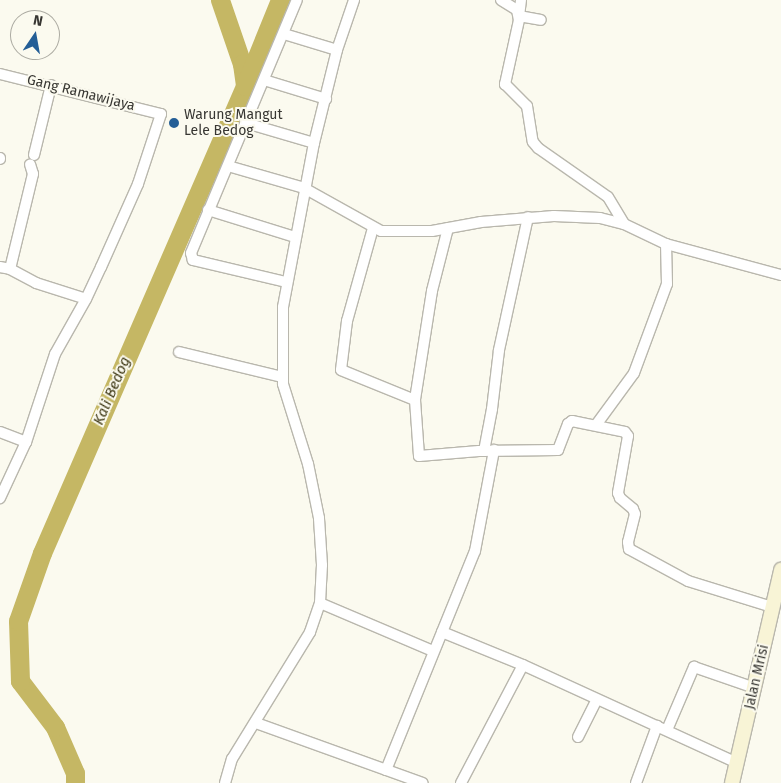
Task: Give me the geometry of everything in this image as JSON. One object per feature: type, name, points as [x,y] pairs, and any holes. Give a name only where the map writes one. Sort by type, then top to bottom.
[{"type":"street","points":[[286,282],[193,260],[191,253],[297,0]]},
{"type":"street","points":[[225,783],[232,759],[256,723],[310,632],[320,603],[322,565],[319,518],[308,464],[282,377],[283,307],[286,282],[314,143],[337,50],[354,0]]},
{"type":"street","points":[[501,0],[517,10],[519,16]]},
{"type":"street","points":[[521,0],[505,84],[527,106],[533,142],[538,148],[608,197],[624,224]]},
{"type":"street","points":[[519,16],[541,20]]},
{"type":"street","points":[[284,34],[337,50]]},
{"type":"street","name":"Gang Ramawijaya","points":[[0,74],[51,85],[161,114],[138,184],[86,299]]},
{"type":"street","points":[[264,80],[326,99]]},
{"type":"street","points":[[0,498],[26,442],[55,354],[86,299],[36,283],[5,268],[33,174],[32,159],[51,85]]},
{"type":"street","points":[[246,123],[314,143]]},
{"type":"street","points":[[228,166],[304,188],[381,231],[409,232],[528,217],[578,216],[624,224],[666,244],[781,275]]},
{"type":"street","points":[[208,210],[295,237]]},
{"type":"street","points":[[386,770],[433,650],[475,551],[489,451],[499,350],[528,217]]},
{"type":"street","points":[[373,228],[347,321],[341,370],[415,400]]},
{"type":"street","points":[[448,228],[432,291],[415,400],[418,456],[489,451],[558,450],[570,421],[627,433],[618,493],[620,498],[634,512],[628,542],[629,549],[688,581],[772,607]]},
{"type":"street","points":[[596,425],[634,373],[667,284],[669,270],[666,244]]},
{"type":"street","points":[[178,352],[282,377]]},
{"type":"street","points":[[0,432],[26,442]]},
{"type":"street","name":"Jalan Mrisi","points":[[732,783],[781,570]]},
{"type":"street","points":[[320,603],[433,650]]},
{"type":"street","points":[[442,632],[523,665],[737,763]]},
{"type":"street","points":[[461,783],[523,665]]},
{"type":"street","points":[[636,783],[694,667],[755,688]]},
{"type":"street","points":[[578,737],[596,698]]},
{"type":"street","points":[[256,723],[423,783]]},
{"type":"waterway","points":[[220,0],[242,64],[245,86]]},
{"type":"waterway","name":"Kali Bedog","points":[[75,783],[75,773],[55,727],[20,681],[18,621],[42,553],[245,86],[280,0]]},
{"type":"place","name":"Warung Mangut Lele Bedog","points":[[174,123]]}]
